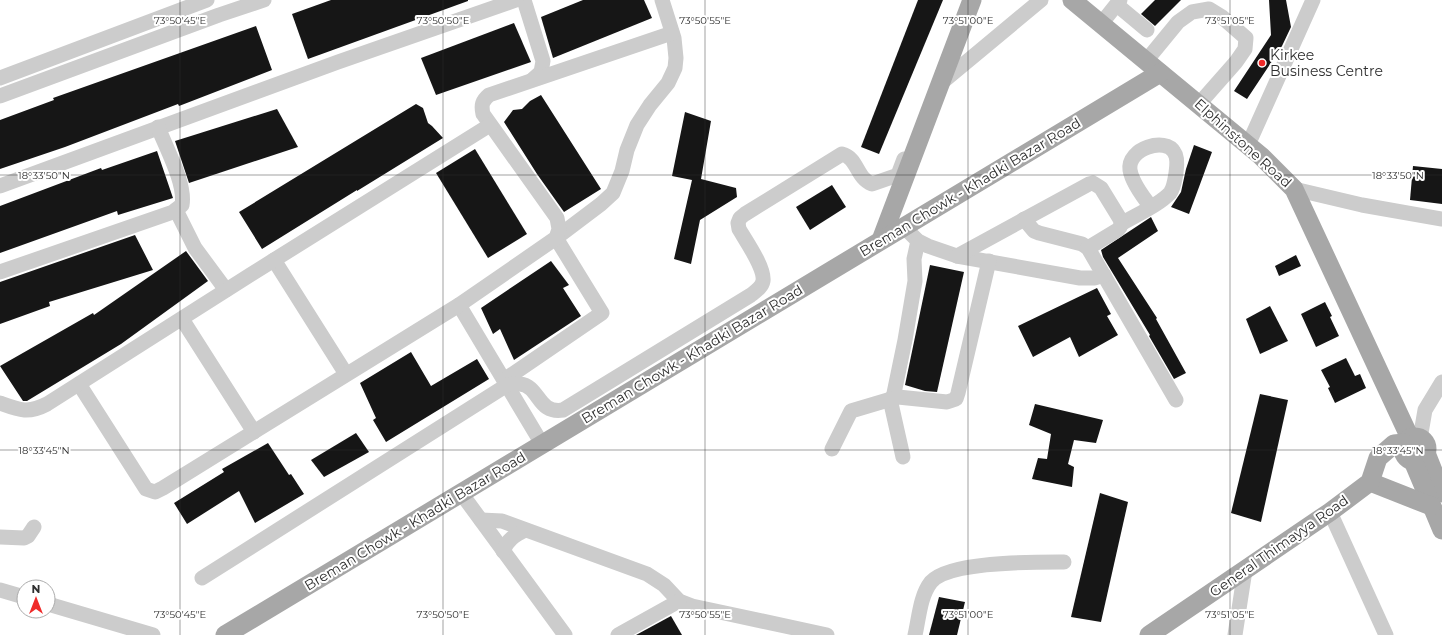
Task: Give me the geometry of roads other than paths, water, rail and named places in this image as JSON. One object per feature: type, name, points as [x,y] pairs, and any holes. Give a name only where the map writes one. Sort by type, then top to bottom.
[{"type":"main road","points":[[881,240],[972,0]]},
{"type":"main road","name":"Elphinstone Road","points":[[1072,0],[1261,156],[1294,189],[1437,500],[1442,530]]},
{"type":"main road","name":"Breman Chowk - Khadki Bazar Road","points":[[225,635],[904,227],[1153,67]]},
{"type":"main road","points":[[1413,448],[1394,444],[1378,458],[1372,477],[1437,500]]},
{"type":"main road","name":"General Thimayya Road","points":[[1152,634],[1330,512],[1372,477]]},
{"type":"street","points":[[0,78],[207,0]]},
{"type":"street","points":[[0,96],[219,15],[264,0]]},
{"type":"street","points":[[0,186],[158,127],[516,0]]},
{"type":"street","points":[[524,0],[543,61],[541,72],[532,80]]},
{"type":"street","points":[[79,384],[146,489],[155,492],[460,305],[556,238],[613,193],[622,171],[626,150],[637,125],[650,105],[668,83],[675,68],[676,58],[672,33],[662,0]]},
{"type":"street","points":[[506,382],[527,386],[549,409],[556,411],[563,410],[759,289],[763,282],[764,275],[739,229],[738,223],[740,218],[745,214],[842,154],[848,156],[852,160],[861,177],[866,182],[872,184],[898,175],[963,0]]},
{"type":"street","points":[[940,84],[1041,0]]},
{"type":"street","points":[[1248,145],[1313,0]]},
{"type":"street","points":[[1101,24],[1118,2],[1147,30]]},
{"type":"street","points":[[1153,67],[1178,22],[1192,12],[1209,9],[1222,17],[1246,38],[1245,49],[1236,62],[1199,104]]},
{"type":"street","points":[[556,238],[559,230],[557,218],[483,114],[481,106],[484,100],[489,95],[672,33]]},
{"type":"street","points":[[0,403],[18,410],[27,411],[37,409],[490,125]]},
{"type":"street","points":[[0,272],[176,210],[182,205],[182,187],[158,127]]},
{"type":"street","points":[[957,256],[1089,184],[1094,183],[1101,188],[1120,219],[1121,224]]},
{"type":"street","points":[[1294,189],[1362,205],[1442,219]]},
{"type":"street","points":[[1088,248],[1116,232],[1120,228],[1121,224],[1150,207]]},
{"type":"street","points":[[176,210],[195,248],[226,290]]},
{"type":"street","points":[[1024,219],[1034,231],[1082,244],[1088,248],[1176,400]]},
{"type":"street","points":[[904,227],[918,241],[957,256],[1080,278],[1095,278],[1104,275]]},
{"type":"street","points":[[202,578],[506,382],[602,314],[556,238]]},
{"type":"street","points":[[903,457],[892,398],[916,281],[914,259],[918,241]]},
{"type":"street","points":[[274,260],[346,374]]},
{"type":"street","points":[[832,449],[851,411],[898,397],[947,402],[956,399],[989,261]]},
{"type":"street","points":[[460,305],[542,444]]},
{"type":"street","points":[[182,319],[254,432]]},
{"type":"street","points":[[1413,448],[1425,410],[1442,382]]},
{"type":"street","points":[[461,493],[565,635]]},
{"type":"street","points":[[1330,512],[1386,635]]},
{"type":"street","points":[[481,520],[502,521],[648,574],[664,585],[679,601],[692,606],[827,635]]},
{"type":"street","points":[[0,537],[24,538],[28,536],[34,527]]},
{"type":"street","points":[[503,551],[506,544],[515,535],[525,530]]},
{"type":"street","points":[[915,635],[925,593],[932,581],[942,574],[956,570],[1020,562],[1064,562]]},
{"type":"street","points":[[1235,635],[1245,570]]},
{"type":"street","points":[[0,590],[16,595]]},
{"type":"street","points":[[618,635],[679,601]]},
{"type":"street","points":[[56,606],[153,635]]},
{"type":"place","name":"Kirkee Business Centre","points":[[1262,63]]}]
